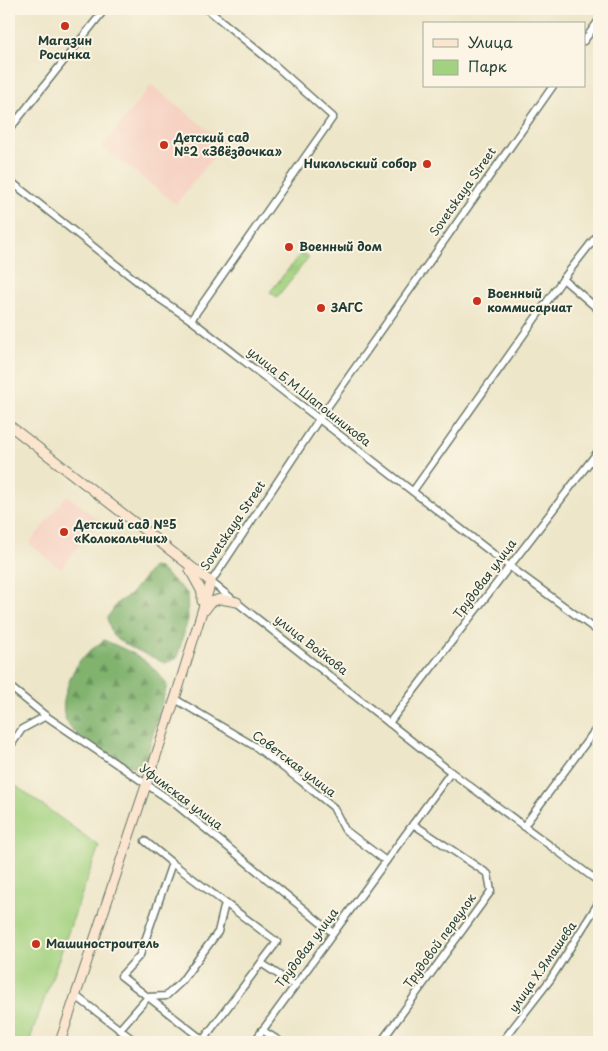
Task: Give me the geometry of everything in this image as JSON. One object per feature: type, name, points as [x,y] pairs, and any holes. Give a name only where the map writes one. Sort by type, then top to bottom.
[{"type":"main road","name":"улица Войкова","points":[[9,425],[211,582]]},
{"type":"main road","points":[[183,561],[196,578],[202,592],[200,616]]},
{"type":"main road","name":"Sovetskaya Street","points":[[60,1042],[175,699],[211,582]]},
{"type":"main road","points":[[200,616],[211,602],[220,599],[237,602]]},
{"type":"street","points":[[9,130],[105,9]]},
{"type":"street","points":[[191,320],[333,117],[268,59],[207,9]]},
{"type":"street","points":[[586,38],[599,20]]},
{"type":"street","name":"Sovetskaya Street","points":[[211,582],[319,419],[552,88]]},
{"type":"street","name":"улица Б.М.Шапошникова","points":[[9,180],[157,297],[191,320],[509,566],[598,629]]},
{"type":"street","points":[[412,491],[563,279],[599,233]]},
{"type":"street","points":[[563,279],[599,310]]},
{"type":"street","name":"Трудовая улица","points":[[389,724],[599,450]]},
{"type":"street","name":"улица Войкова","points":[[211,582],[451,772],[599,882]]},
{"type":"street","name":"Уфимская улица","points":[[9,686],[46,716],[146,783],[333,933]]},
{"type":"street","name":"Советская улица","points":[[175,699],[256,747],[301,781],[334,808],[345,830],[386,861]]},
{"type":"street","points":[[9,748],[22,729],[46,716]]},
{"type":"street","points":[[524,826],[599,725]]},
{"type":"street","name":"Трудовая улица","points":[[254,1042],[451,772]]},
{"type":"street","name":"Трудовой переулок","points":[[381,1042],[491,891],[488,874],[413,824]]},
{"type":"street","points":[[145,841],[277,942],[203,1040],[121,976],[140,955],[172,863]]},
{"type":"street","name":"улица Х.Ямашева","points":[[502,1042],[550,980],[599,902]]},
{"type":"street","points":[[119,1030],[148,997],[166,996],[181,982],[218,932],[225,903]]},
{"type":"street","points":[[261,963],[294,985]]},
{"type":"street","points":[[76,996],[136,1042]]},
{"type":"street","points":[[262,1030],[281,1042]]},
{"type":"shaded area","name":"Детский сад №2 «Звёздочка»","points":[[151,85],[225,143],[176,204],[103,147]]},
{"type":"shaded area","name":"Детский сад №5 «Колокольчик»","points":[[67,495],[99,520],[61,569],[29,544]]},
{"type":"green space","points":[[302,252],[309,257],[277,297],[270,292]]},
{"type":"green space","points":[[152,567],[159,568],[187,593],[188,619],[177,658],[165,663],[130,647],[113,636],[107,618],[118,602],[130,595]]},
{"type":"green space","points":[[104,640],[147,662],[167,685],[145,762],[140,769],[108,755],[84,740],[68,723],[64,714],[64,700],[75,668],[83,657]]},
{"type":"green space","name":"Машиностроитель","points":[[9,781],[99,846],[29,1042],[9,1042]]},
{"type":"place","name":"Магазин Росинка","points":[[65,26]]},
{"type":"place","name":"Детский сад №2 «Звёздочка»","points":[[164,145]]},
{"type":"place","name":"Никольский собор","points":[[427,164]]},
{"type":"place","name":"Военный дом","points":[[289,247]]},
{"type":"place","name":"Военный коммисариат","points":[[477,301]]},
{"type":"place","name":"ЗАГС","points":[[321,308]]},
{"type":"place","name":"Детский сад №5 «Колокольчик»","points":[[64,532]]},
{"type":"place","name":"Машиностроитель","points":[[36,944]]}]
